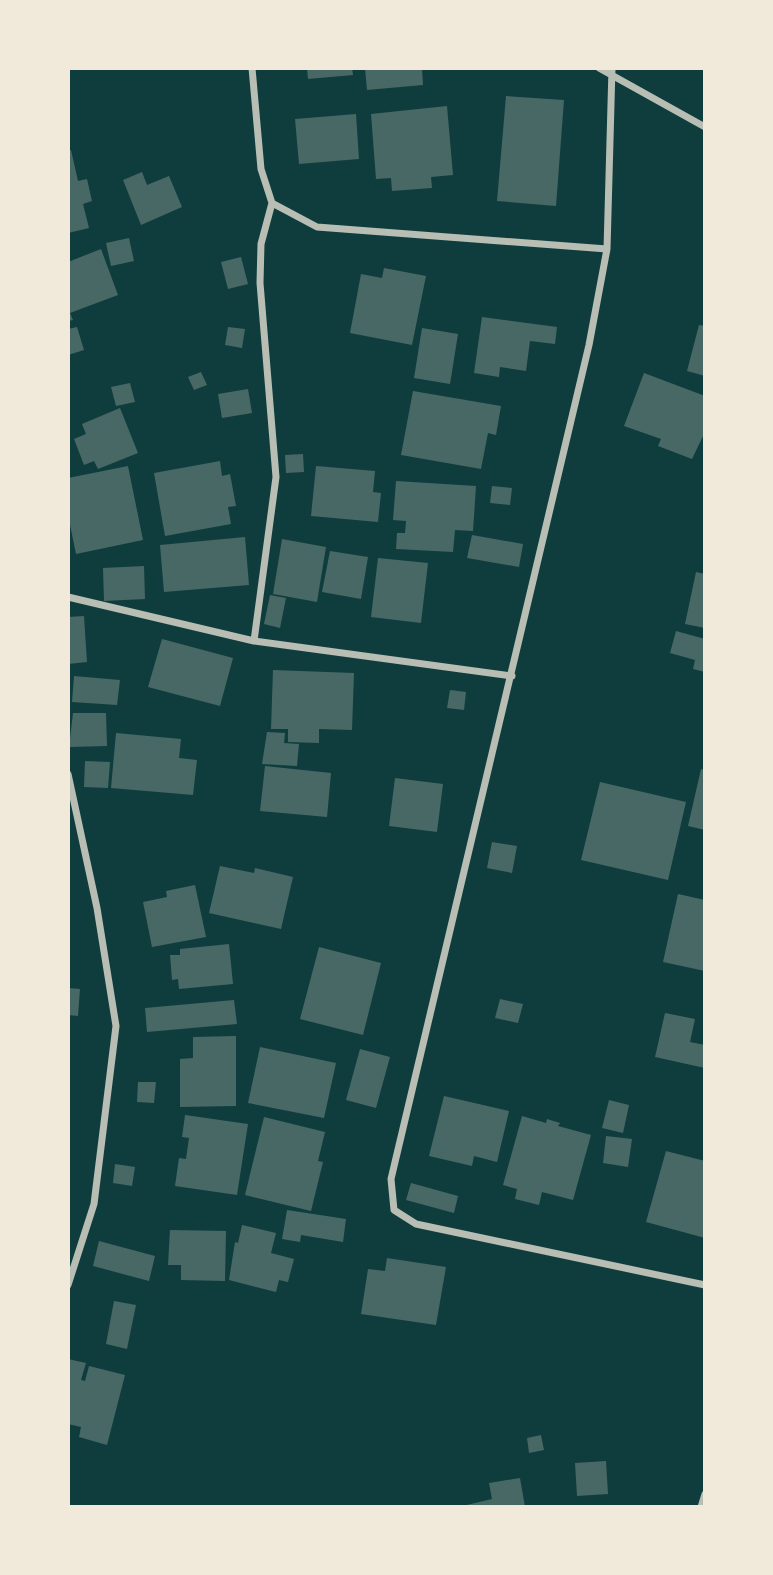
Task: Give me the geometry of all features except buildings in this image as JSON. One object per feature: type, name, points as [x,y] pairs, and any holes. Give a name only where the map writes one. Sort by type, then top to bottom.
[{"type":"street","points":[[252,68],[261,169],[271,203],[261,244],[260,283],[276,477],[254,641]]},
{"type":"street","points":[[599,68],[705,127]]},
{"type":"street","points":[[612,68],[607,249],[589,345],[391,1179],[394,1210],[416,1224],[705,1286]]},
{"type":"street","points":[[271,203],[317,227],[607,249]]},
{"type":"street","points":[[68,597],[254,641],[512,676]]},
{"type":"street","points":[[68,774],[97,908],[116,1026],[94,1204],[68,1286]]},
{"type":"street","points":[[701,1507],[705,1494]]}]
